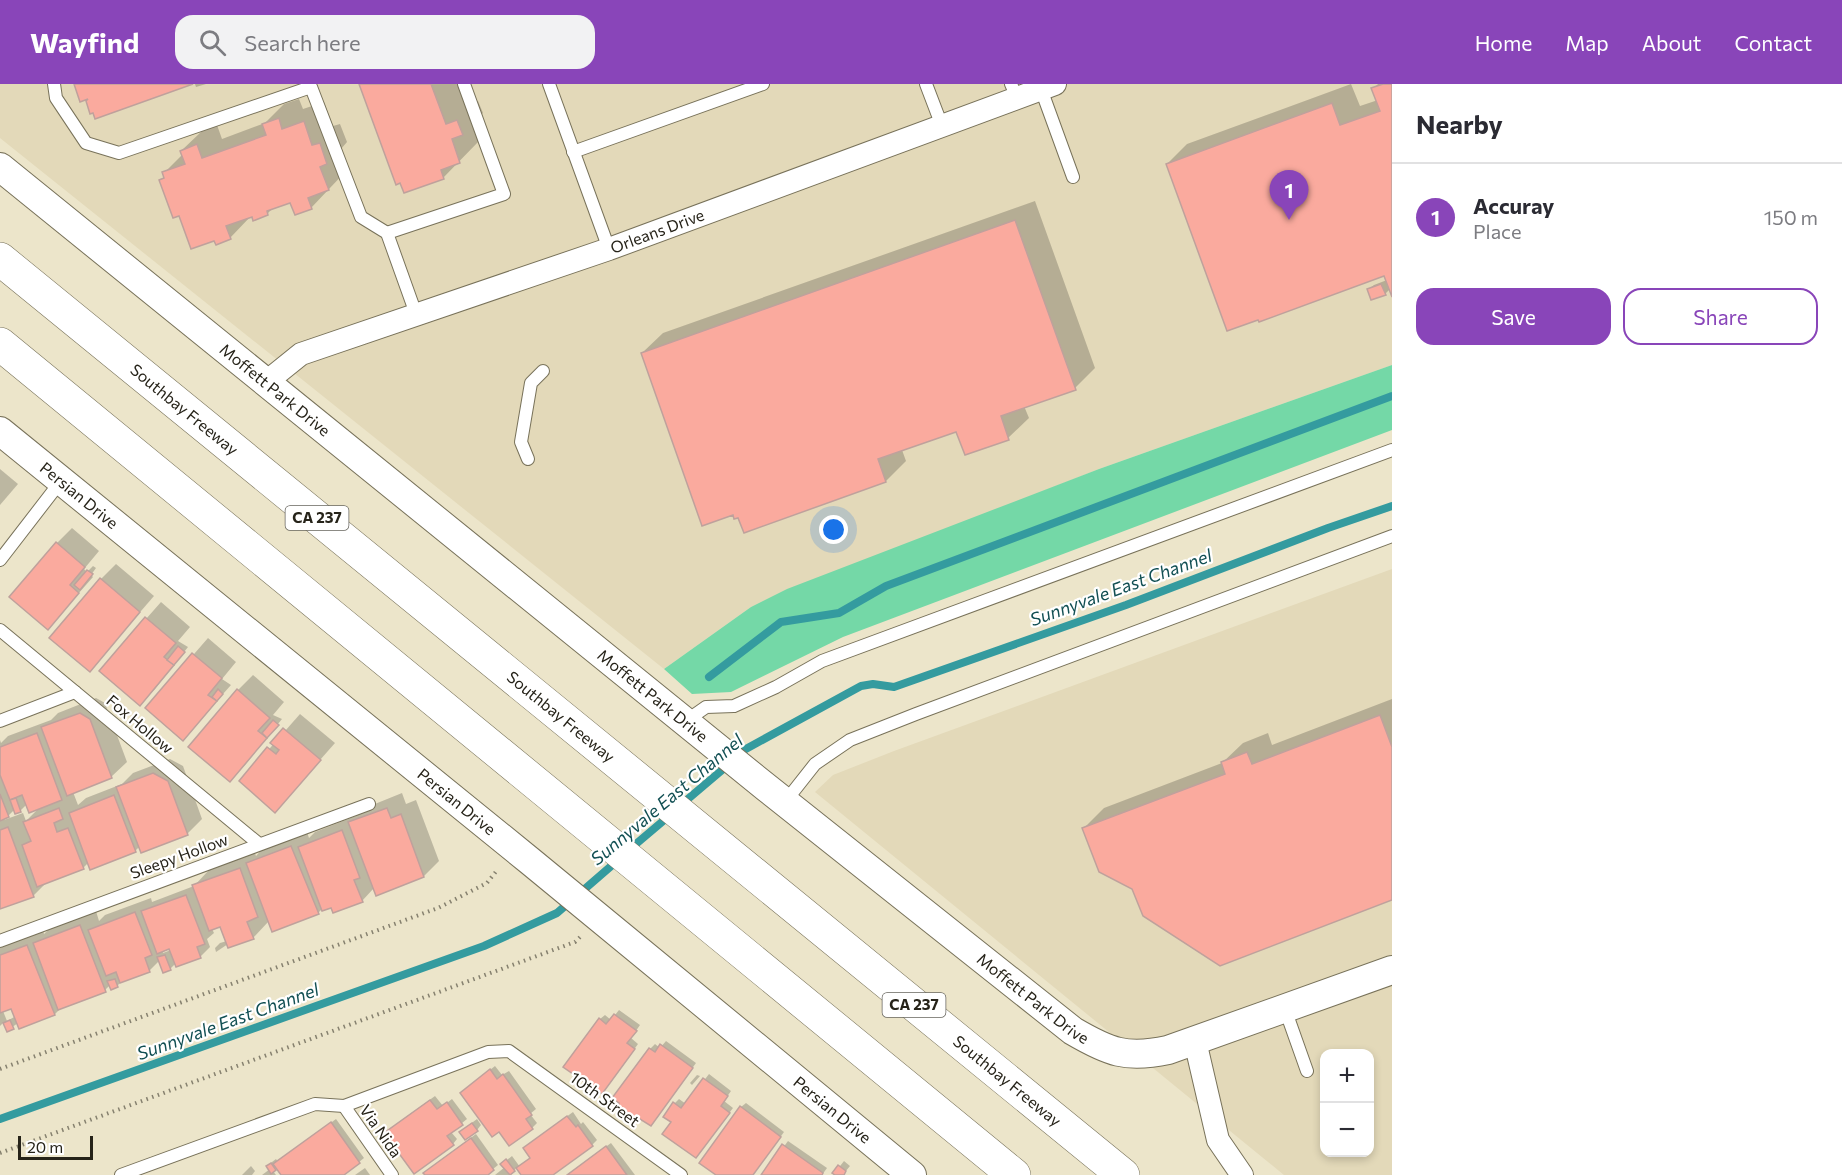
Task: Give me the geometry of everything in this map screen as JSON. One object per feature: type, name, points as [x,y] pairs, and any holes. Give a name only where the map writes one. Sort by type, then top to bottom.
[{"type":"highway","name":"Southbay Freeway","points":[[0,259],[1123,1175]]},
{"type":"highway","points":[[0,344],[1014,1175]]},
{"type":"street","name":"Orleans Drive","points":[[266,383],[301,354],[609,249],[942,126],[1014,91],[1048,87]]},
{"type":"street","name":"Moffett Park Drive","points":[[0,167],[776,795],[1073,1031],[1098,1046],[1122,1054],[1150,1054],[1195,1041],[1392,970]]},
{"type":"street","name":"Persian Drive","points":[[0,431],[912,1175]]},
{"type":"street","points":[[1195,1041],[1218,1140],[1242,1175]]},
{"type":"lane","points":[[54,84],[56,98],[86,143],[119,153],[311,87],[361,217],[387,233],[416,314]]},
{"type":"lane","points":[[387,233],[504,194],[464,84]]},
{"type":"lane","points":[[549,84],[609,249]]},
{"type":"lane","points":[[573,152],[763,84]]},
{"type":"lane","points":[[926,84],[942,126]]},
{"type":"lane","points":[[1048,87],[1073,177]]},
{"type":"lane","points":[[528,459],[521,442],[531,383],[543,371]]},
{"type":"lane","points":[[690,725],[705,707],[734,706],[776,687],[822,661],[1392,450]]},
{"type":"lane","points":[[0,560],[61,481]]},
{"type":"lane","points":[[776,795],[850,740],[1392,536]]},
{"type":"lane","name":"Fox Hollow","points":[[0,630],[259,844]]},
{"type":"lane","points":[[0,721],[75,692]]},
{"type":"lane","name":"Sleepy Hollow","points":[[0,940],[369,804]]},
{"type":"lane","points":[[1285,1009],[1307,1071]]},
{"type":"lane","name":"10th Street","points":[[344,1106],[488,1052],[509,1051],[681,1175]]},
{"type":"lane","points":[[121,1175],[146,1171],[315,1104],[344,1106]]},
{"type":"lane","name":"Via Nida","points":[[344,1106],[392,1175]]},
{"type":"path","points":[[0,1069],[438,908],[487,883],[522,855]]},
{"type":"path","points":[[0,1153],[575,942],[598,918]]},
{"type":"shaded area","points":[[0,84],[1392,84],[1392,365],[1099,469],[751,607],[664,669],[0,138]]},
{"type":"shaded area","points":[[1392,569],[1392,1175],[1284,1175],[815,792],[833,775]]},
{"type":"green space","points":[[1392,365],[1392,430],[843,637],[731,692],[692,694],[664,669],[751,607],[787,589],[1099,469]]},
{"type":"building","points":[[74,84],[193,84],[95,119],[93,113],[90,114],[86,101],[88,99],[80,102]]},
{"type":"building","points":[[359,84],[431,84],[446,124],[457,120],[463,135],[452,139],[460,163],[441,170],[444,179],[404,193],[400,183],[396,185]]},
{"type":"building","points":[[1392,84],[1392,297],[1384,276],[1259,322],[1258,320],[1227,331],[1166,164],[1332,103],[1340,125],[1380,111],[1371,88]]},
{"type":"building","points":[[279,118],[282,129],[304,121],[312,145],[320,143],[327,164],[320,167],[329,190],[308,198],[312,209],[295,215],[290,203],[267,211],[268,215],[253,221],[252,217],[226,226],[231,239],[216,245],[214,241],[191,249],[179,216],[173,218],[159,180],[164,178],[162,172],[185,164],[180,151],[197,144],[202,158],[266,135],[262,124]]},
{"type":"building","points":[[1015,220],[1076,390],[1001,416],[1009,440],[965,455],[956,432],[878,459],[886,482],[744,533],[738,518],[734,519],[733,515],[702,526],[641,353]]},
{"type":"building","points":[[1381,284],[1386,295],[1371,300],[1367,289]]},
{"type":"building","points":[[56,542],[85,567],[70,585],[79,593],[48,630],[9,597]]},
{"type":"building","points":[[87,570],[93,574],[80,590],[74,585]]},
{"type":"building","points":[[100,578],[140,612],[90,672],[49,638]]},
{"type":"building","points":[[145,617],[176,643],[164,657],[174,665],[140,706],[99,671]]},
{"type":"building","points":[[178,646],[185,652],[174,665],[167,660]]},
{"type":"building","points":[[192,653],[222,678],[208,695],[217,701],[183,741],[145,708]]},
{"type":"building","points":[[218,689],[223,694],[217,701],[212,697]]},
{"type":"building","points":[[237,689],[270,718],[258,731],[267,738],[230,782],[188,747]]},
{"type":"building","points":[[80,713],[90,719],[112,778],[67,796],[41,727]]},
{"type":"building","points":[[1380,715],[1392,747],[1392,900],[1220,966],[1143,916],[1132,889],[1099,872],[1082,828],[1225,774],[1221,762],[1247,752],[1252,764]]},
{"type":"building","points":[[273,720],[279,725],[267,738],[262,733]]},
{"type":"building","points":[[283,728],[321,760],[275,813],[239,781],[267,747],[276,754],[279,750],[270,743]]},
{"type":"building","points":[[37,733],[62,800],[29,813],[22,795],[10,800],[0,775],[0,747]]},
{"type":"building","points":[[153,773],[168,781],[188,835],[141,853],[116,787]]},
{"type":"building","points":[[0,794],[9,817],[0,821]]},
{"type":"building","points":[[114,795],[136,852],[90,870],[69,813]]},
{"type":"building","points":[[16,798],[21,812],[15,814],[10,800]]},
{"type":"building","points":[[59,808],[63,819],[54,823],[57,832],[68,828],[84,869],[37,887],[22,845],[31,841],[23,822]]},
{"type":"building","points":[[387,808],[391,818],[401,814],[424,877],[376,896],[348,822]]},
{"type":"building","points":[[8,827],[34,897],[0,909],[0,830]]},
{"type":"building","points":[[342,830],[360,878],[354,880],[363,902],[333,913],[331,908],[322,911],[298,847]]},
{"type":"building","points":[[291,846],[319,914],[272,932],[246,863]]},
{"type":"building","points":[[240,868],[258,917],[247,922],[254,939],[228,948],[220,927],[209,931],[192,885]]},
{"type":"building","points":[[186,895],[205,944],[197,947],[201,958],[176,967],[169,949],[157,954],[141,911]]},
{"type":"building","points":[[135,912],[152,955],[145,958],[150,972],[120,983],[116,972],[106,976],[88,930]]},
{"type":"building","points":[[80,925],[106,992],[58,1010],[33,943]]},
{"type":"building","points":[[27,945],[55,1015],[19,1029],[11,1009],[0,1013],[0,955]]},
{"type":"building","points":[[165,955],[171,970],[163,973],[157,957]]},
{"type":"building","points":[[115,979],[118,987],[111,990],[107,981]]},
{"type":"building","points":[[614,1014],[637,1031],[627,1043],[635,1049],[602,1094],[563,1067],[599,1018],[606,1024]]},
{"type":"building","points":[[10,1020],[14,1029],[7,1032],[3,1023]]},
{"type":"building","points":[[660,1044],[693,1068],[651,1126],[640,1119],[639,1121],[618,1106],[619,1103],[612,1098],[649,1048],[655,1052]]},
{"type":"building","points":[[490,1069],[497,1079],[503,1074],[532,1115],[526,1119],[533,1129],[509,1146],[499,1132],[492,1137],[460,1093]]},
{"type":"building","points":[[703,1078],[728,1096],[721,1106],[730,1113],[696,1158],[662,1134],[671,1122],[663,1117],[673,1102],[681,1108]]},
{"type":"building","points":[[430,1100],[437,1109],[447,1102],[463,1125],[447,1136],[454,1145],[414,1174],[384,1133]]},
{"type":"building","points":[[740,1106],[781,1137],[753,1175],[716,1175],[699,1163]]},
{"type":"building","points":[[567,1116],[576,1127],[578,1125],[593,1146],[553,1175],[521,1175],[516,1168],[530,1158],[523,1148]]},
{"type":"building","points":[[331,1122],[360,1163],[344,1175],[281,1175],[273,1164]]},
{"type":"building","points":[[472,1123],[478,1131],[465,1140],[459,1132]]},
{"type":"building","points":[[471,1138],[494,1170],[488,1175],[425,1175],[423,1173]]},
{"type":"building","points":[[782,1144],[823,1173],[822,1175],[761,1175]]},
{"type":"building","points":[[606,1146],[627,1175],[567,1175]]},
{"type":"building","points":[[506,1159],[515,1171],[510,1175],[500,1164]]},
{"type":"building","points":[[271,1163],[276,1170],[271,1174],[266,1166]]},
{"type":"building","points":[[838,1165],[846,1171],[844,1175],[832,1173]]},
{"type":"waterway","points":[[709,677],[781,622],[839,613],[886,586],[1392,396]]},
{"type":"waterway","name":"Sunnyvale East Channel","points":[[737,757],[744,750],[861,686],[873,684],[894,687],[1126,605],[1392,506]]},
{"type":"waterway","name":"Sunnyvale East Channel","points":[[682,804],[728,765]]},
{"type":"waterway","name":"Sunnyvale East Channel","points":[[630,849],[669,816]]},
{"type":"waterway","name":"Sunnyvale East Channel","points":[[0,1119],[484,946],[557,913],[617,861]]},
{"type":"place","name":"Accuray","points":[[1289,220]]}]
